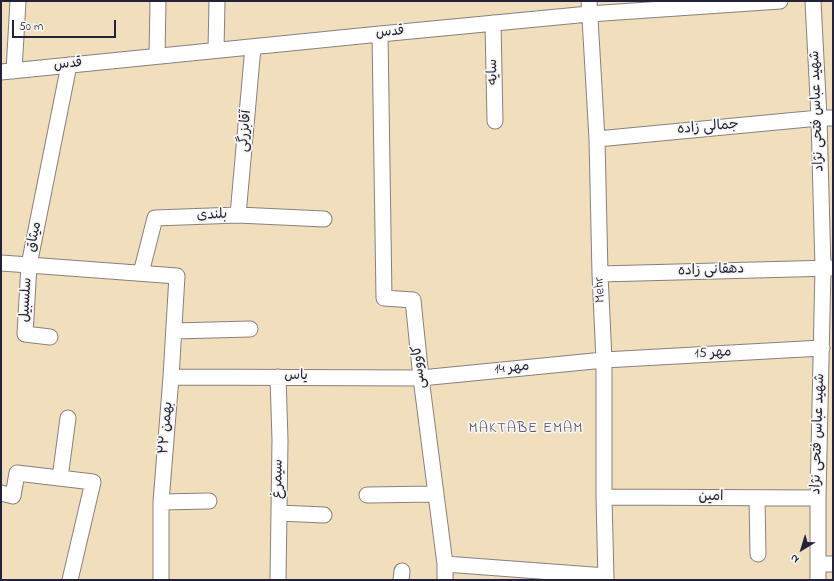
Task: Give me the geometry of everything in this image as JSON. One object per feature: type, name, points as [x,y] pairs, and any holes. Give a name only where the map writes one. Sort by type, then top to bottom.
[{"type":"street","points":[[8,71],[18,1]]},
{"type":"street","points":[[157,56],[158,1]]},
{"type":"street","points":[[216,50],[217,1]]},
{"type":"street","name":"قدس","points":[[8,71],[493,23],[589,8],[780,1]]},
{"type":"street","name":"شهید عباس فتحی نژاد","points":[[813,1],[826,118],[828,268],[822,348],[818,498],[818,580]]},
{"type":"street","name":"Mehr","points":[[589,8],[597,138],[600,274],[604,360],[604,497],[606,578]]},
{"type":"street","name":"سایه","points":[[493,23],[495,121]]},
{"type":"street","name":"کاووسی","points":[[380,34],[384,298],[413,300],[421,378],[445,564],[445,580]]},
{"type":"street","name":"آقابزرگی","points":[[238,215],[253,47]]},
{"type":"street","name":"میثاق","points":[[69,65],[29,265],[177,276]]},
{"type":"street","name":"جمالی زاده","points":[[597,138],[826,118]]},
{"type":"street","name":"بلندی","points":[[141,273],[155,218],[238,215],[324,220]]},
{"type":"street","points":[[1,264],[29,265]]},
{"type":"street","name":"سلسبیل","points":[[29,265],[25,334],[50,337]]},
{"type":"street","name":"دهقانی زاده","points":[[600,274],[828,268]]},
{"type":"street","name":"۲۲ بهمن","points":[[161,580],[161,502],[177,276]]},
{"type":"street","points":[[174,331],[250,329]]},
{"type":"street","name":"مهر 15","points":[[604,360],[822,348]]},
{"type":"street","name":"مهر 14","points":[[421,378],[604,360]]},
{"type":"street","name":"یاس","points":[[171,377],[421,378]]},
{"type":"street","name":"سیمرغ","points":[[278,377],[280,440],[278,580]]},
{"type":"street","points":[[60,478],[68,418]]},
{"type":"street","points":[[1,493],[13,496],[17,473],[93,482],[70,580]]},
{"type":"street","points":[[367,494],[436,494]]},
{"type":"street","name":"امین","points":[[604,497],[818,498]]},
{"type":"street","points":[[757,498],[758,554]]},
{"type":"street","points":[[161,502],[209,501]]},
{"type":"street","points":[[279,512],[324,515]]},
{"type":"street","points":[[445,564],[606,578]]},
{"type":"street","points":[[818,564],[833,564]]},
{"type":"district","name":"MAKTABE EMAM","points":[[526,430]]}]
